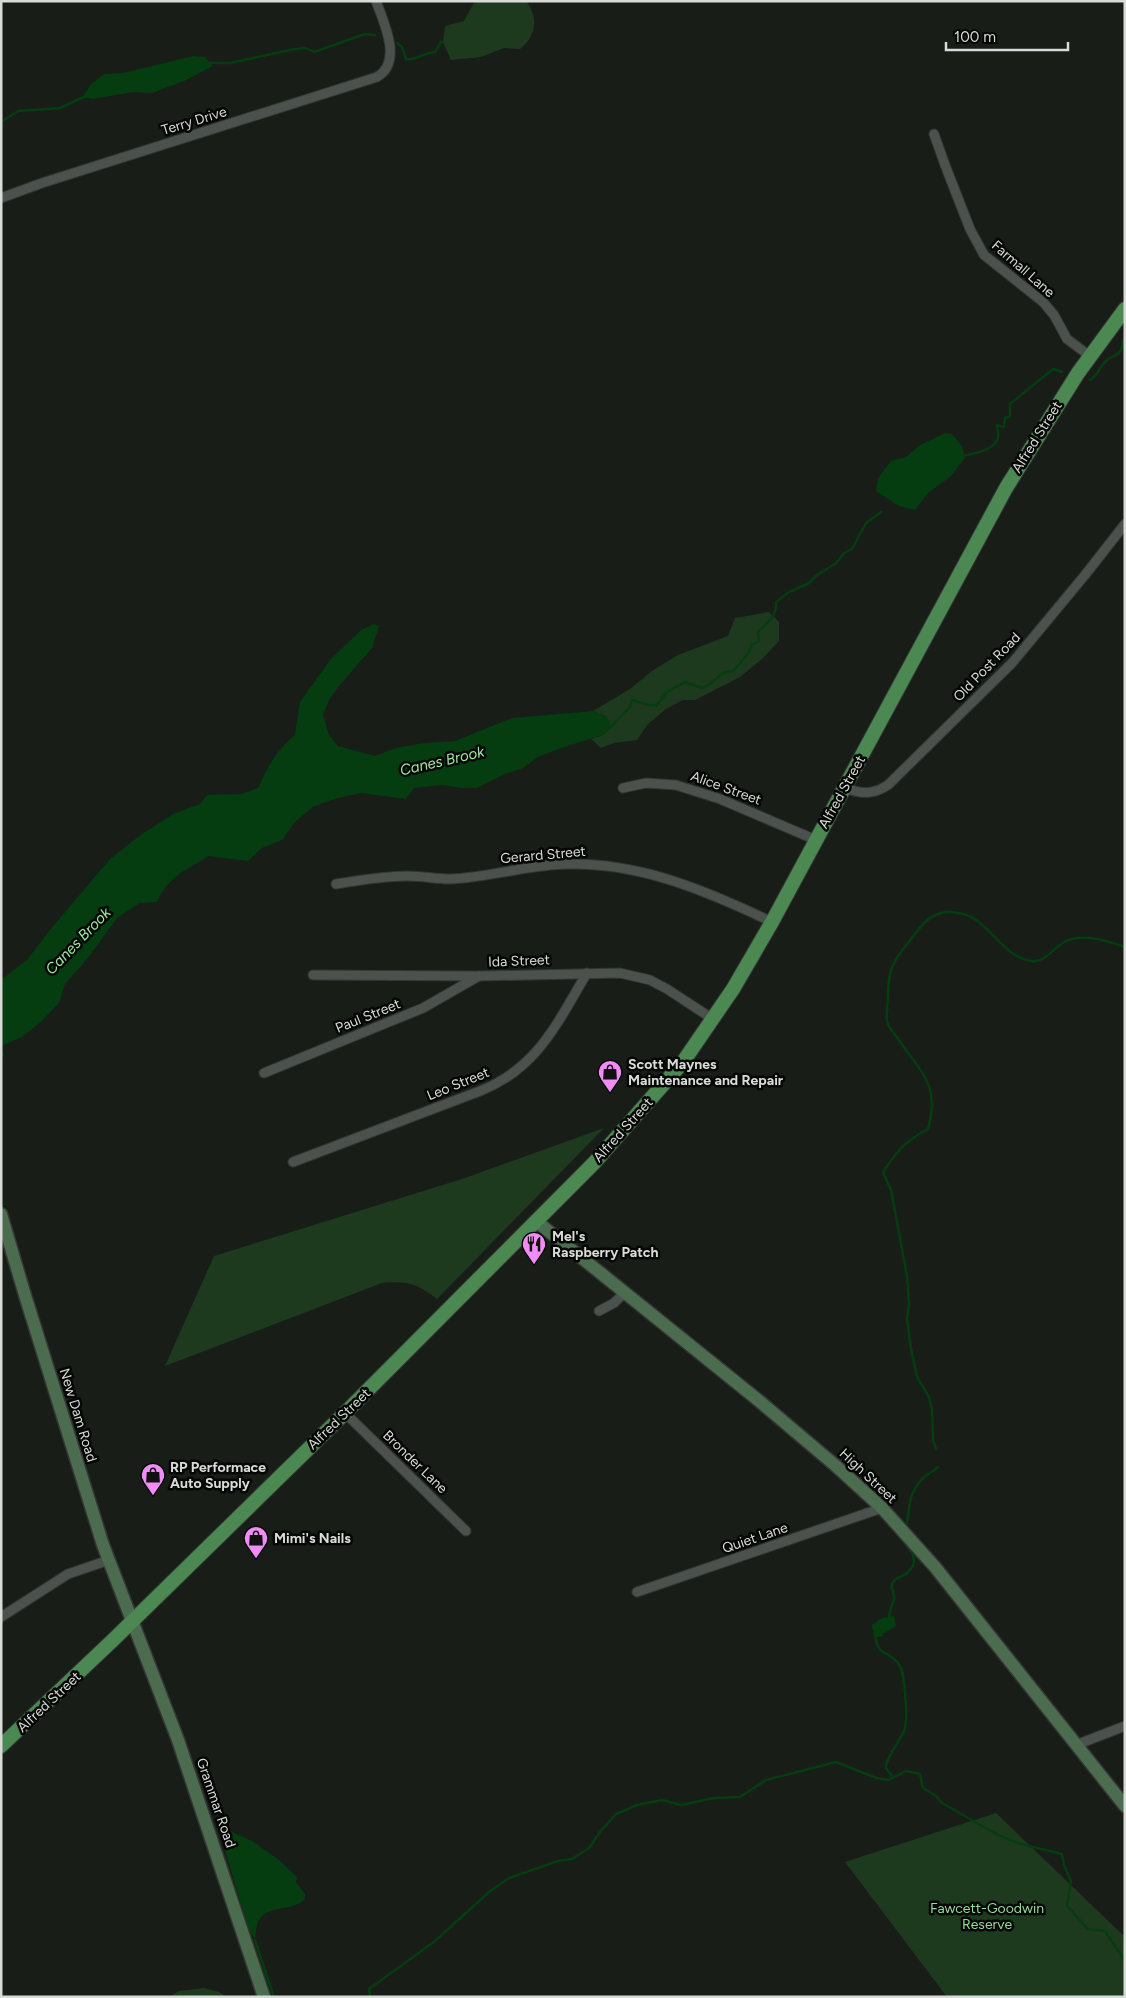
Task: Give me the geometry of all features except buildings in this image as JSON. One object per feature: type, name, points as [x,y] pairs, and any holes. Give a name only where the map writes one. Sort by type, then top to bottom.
[{"type":"main road","name":"Alfred Street","points":[[1,1746],[132,1622],[345,1413],[594,1163],[683,1062],[713,1019],[772,922],[1006,488],[1051,414],[1090,356],[1125,309]]},
{"type":"street","name":"Terry Drive","points":[[1,198],[141,151],[369,81],[382,74],[389,64],[390,49],[376,1]]},
{"type":"street","name":"Farmall Lane","points":[[934,134],[970,229],[984,255],[1043,302],[1054,315],[1067,339],[1090,356]]},
{"type":"street","name":"Old Post Road","points":[[845,788],[870,793],[880,791],[888,785],[1012,663],[1125,524]]},
{"type":"street","name":"Alice Street","points":[[623,788],[646,783],[676,784],[714,797],[816,840]]},
{"type":"street","name":"Gerard Street","points":[[336,884],[370,878],[409,876],[450,879],[551,865],[596,865],[653,875],[678,882],[772,922]]},
{"type":"street","name":"Leo Street","points":[[293,1162],[487,1088],[506,1078],[526,1064],[541,1048],[587,973]]},
{"type":"street","name":"Ida Street","points":[[313,975],[479,976],[620,973],[650,980],[713,1019]]},
{"type":"street","name":"Paul Street","points":[[264,1073],[424,1008],[479,976]]},
{"type":"street","name":"New Dam Road","points":[[1,1214],[109,1560],[132,1622]]},
{"type":"street","name":"High Street","points":[[536,1221],[789,1426],[882,1508],[935,1567],[1125,1806]]},
{"type":"street","points":[[599,1311],[614,1303],[625,1292]]},
{"type":"street","name":"Bronder Lane","points":[[345,1413],[466,1531]]},
{"type":"street","name":"Quiet Lane","points":[[637,1592],[882,1508]]},
{"type":"street","points":[[1,1617],[68,1574],[109,1560]]},
{"type":"street","name":"Grammar Road","points":[[132,1622],[178,1740],[264,1997]]},
{"type":"street","points":[[1076,1745],[1125,1726]]},
{"type":"green space","points":[[475,1],[526,1],[534,20],[530,39],[520,49],[504,48],[481,57],[451,60],[443,42],[445,26],[464,21]]},
{"type":"green space","points":[[769,612],[779,622],[779,641],[762,659],[740,677],[695,700],[683,700],[666,709],[648,724],[637,740],[614,743],[601,748],[591,739],[603,735],[607,717],[593,711],[630,689],[652,671],[678,655],[728,636],[735,618]]},
{"type":"green space","points":[[604,1128],[437,1299],[423,1289],[411,1284],[398,1282],[382,1283],[165,1366],[214,1256],[462,1179]]},
{"type":"green space","name":"Fawcett-Goodwin Reserve","points":[[996,1813],[1125,1937],[1125,1997],[947,1997],[845,1862]]},
{"type":"green space","points":[[204,1988],[219,1992],[227,1997],[169,1997],[179,1991]]},
{"type":"water","points":[[193,56],[205,57],[213,66],[184,81],[152,93],[133,92],[93,99],[83,97],[91,84],[104,74],[123,73]]},
{"type":"water","points":[[945,433],[952,434],[962,446],[965,458],[950,477],[928,493],[915,510],[899,506],[876,491],[878,478],[891,461],[906,457],[920,445]]},
{"type":"water","points":[[374,624],[379,626],[372,648],[339,686],[329,700],[323,715],[329,735],[338,746],[375,756],[396,748],[424,743],[455,741],[512,718],[593,711],[607,717],[612,727],[603,735],[538,757],[523,768],[505,774],[477,788],[442,785],[414,788],[406,799],[361,793],[334,799],[313,807],[295,822],[282,840],[262,848],[248,861],[208,856],[173,880],[157,902],[140,903],[117,918],[88,958],[65,984],[59,1003],[41,1022],[22,1037],[1,1046],[1,980],[27,960],[110,859],[142,834],[173,814],[200,804],[207,795],[242,794],[258,788],[273,759],[295,735],[300,702],[330,660],[361,630]]},
{"type":"water","points":[[894,1616],[896,1626],[883,1634],[883,1636],[874,1638],[872,1625],[882,1618]]},
{"type":"water","points":[[230,1831],[254,1842],[279,1860],[297,1877],[296,1882],[305,1894],[305,1899],[294,1906],[263,1915],[258,1922],[255,1940],[249,1930],[222,1841],[226,1832]]},
{"type":"waterway","points":[[207,63],[230,63],[295,49],[306,48],[314,52],[365,34],[375,35]]},
{"type":"waterway","points":[[397,43],[402,47],[406,59],[410,59],[435,52],[441,42],[443,42]]},
{"type":"waterway","points":[[1,122],[18,111],[60,108],[86,96]]},
{"type":"waterway","name":"Canes Brook","points":[[1090,380],[1106,361],[1120,352],[1123,340],[1125,339]]},
{"type":"waterway","name":"Canes Brook","points":[[962,456],[983,451],[993,445],[998,437],[997,425],[1004,427],[1005,418],[1010,416],[1010,404],[1053,369],[1062,372]]},
{"type":"waterway","name":"Canes Brook","points":[[610,728],[630,707],[632,700],[647,705],[657,705],[667,692],[685,682],[702,688],[723,673],[733,671],[748,654],[752,645],[759,641],[758,632],[775,612],[776,602],[789,592],[809,583],[836,563],[844,553],[852,549],[866,523],[881,512]]},
{"type":"waterway","points":[[936,1449],[933,1440],[932,1409],[929,1397],[917,1377],[911,1349],[907,1319],[909,1303],[907,1276],[891,1190],[883,1172],[902,1147],[928,1129],[932,1100],[926,1078],[891,1030],[888,1023],[888,987],[892,968],[900,953],[925,922],[935,915],[948,912],[972,917],[1012,953],[1031,961],[1041,960],[1066,941],[1073,939],[1096,939],[1125,947]]},
{"type":"waterway","name":"Canes Brook","points":[[1,1051],[3,1055],[1,1057]]},
{"type":"waterway","points":[[907,1523],[910,1500],[914,1490],[922,1479],[938,1467]]},
{"type":"waterway","points":[[889,1618],[894,1600],[892,1583],[907,1573],[914,1563],[912,1553],[897,1534]]},
{"type":"waterway","points":[[875,1635],[878,1647],[894,1659],[903,1673],[906,1722],[902,1735],[886,1764],[886,1768],[893,1777]]},
{"type":"waterway","points":[[370,1997],[369,1989],[435,1941],[489,1892],[509,1878],[558,1861],[572,1859],[589,1848],[616,1814],[637,1805],[662,1800],[681,1805],[714,1798],[740,1797],[766,1780],[836,1762],[876,1778],[888,1780],[906,1771],[920,1774],[923,1788],[935,1795],[942,1803],[998,1835],[1021,1844],[1062,1854],[1064,1865],[1071,1881],[1067,1906],[1088,1929],[1105,1931],[1125,1961]]},
{"type":"waterway","points":[[255,1940],[274,1997]]},
{"type":"place","name":"Scott Maynes Maintenance and Repair","points":[[610,1093]]},
{"type":"place","name":"Mel's Raspberry Patch","points":[[534,1265]]},
{"type":"place","name":"RP Performace Auto Supply","points":[[153,1496]]},
{"type":"place","name":"Mimi's Nails","points":[[256,1559]]}]
